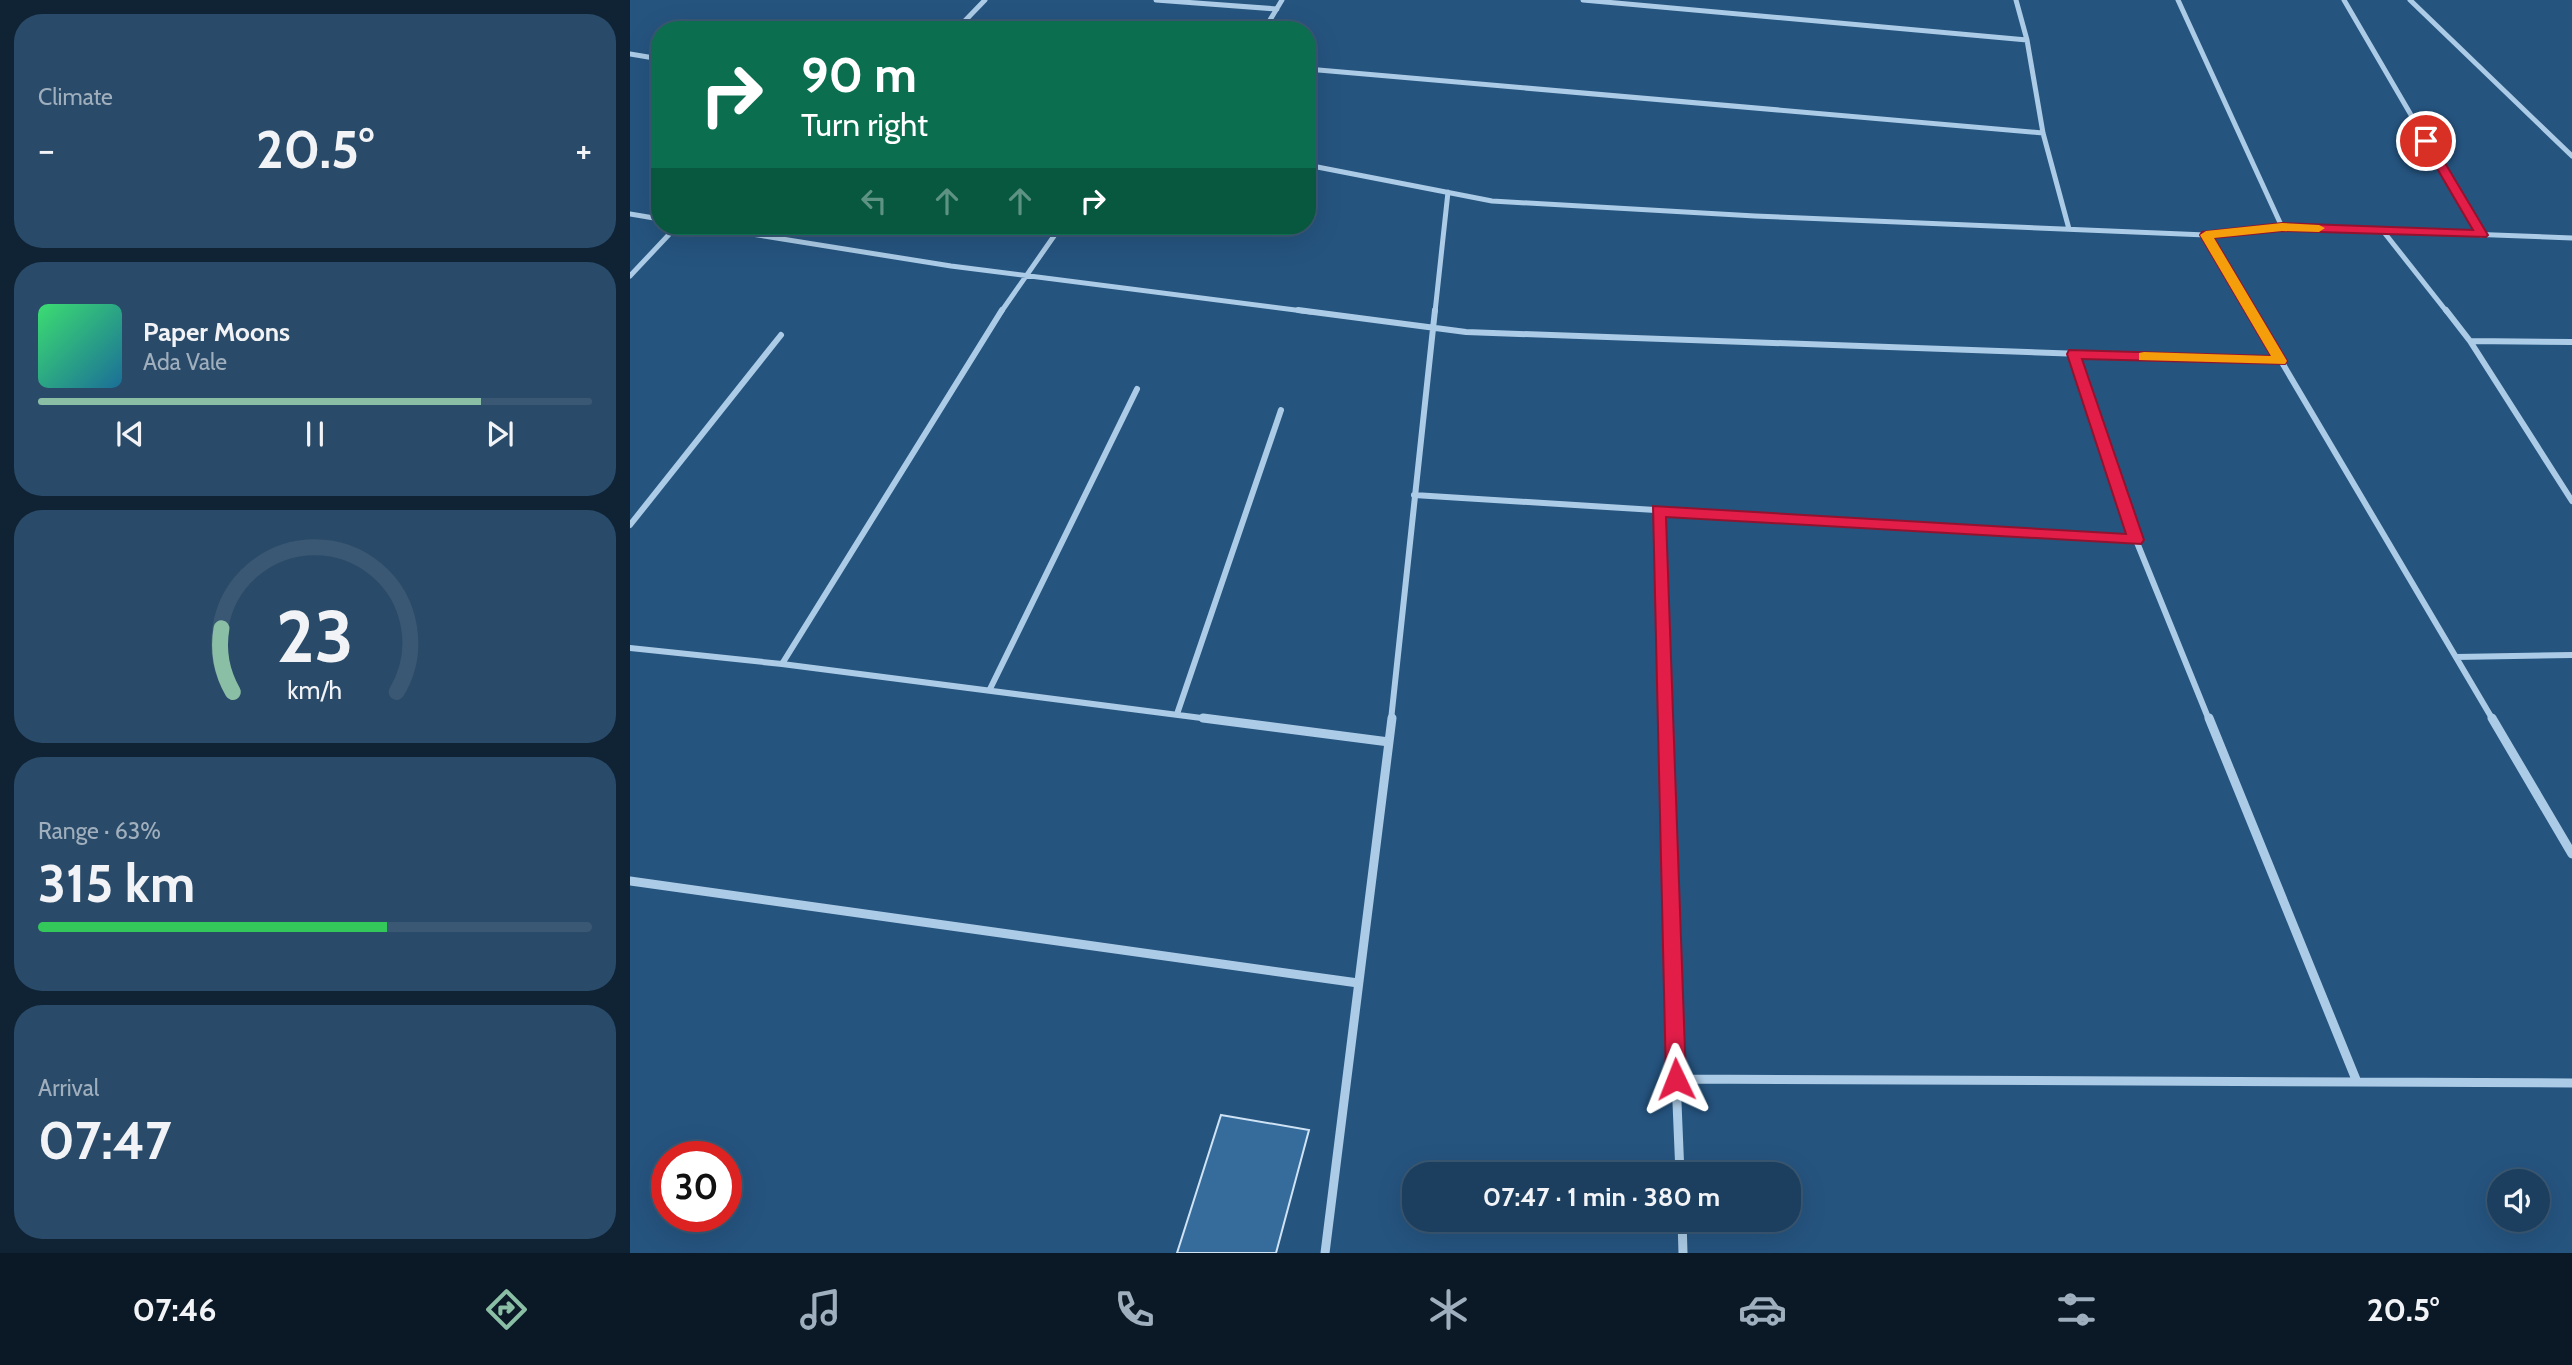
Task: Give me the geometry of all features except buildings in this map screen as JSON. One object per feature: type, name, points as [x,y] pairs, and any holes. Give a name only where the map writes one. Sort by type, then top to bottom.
[{"type":"street","points":[[965,21],[985,0]]},
{"type":"street","points":[[1156,0],[1277,9]]},
{"type":"street","points":[[1270,21],[1282,0]]},
{"type":"street","points":[[1583,0],[2027,40]]},
{"type":"street","points":[[2017,0],[2027,40],[2043,133],[2068,229]]},
{"type":"street","points":[[2178,0],[2282,227]]},
{"type":"street","points":[[2344,0],[2482,235]]},
{"type":"street","points":[[2410,0],[2572,156]]},
{"type":"street","points":[[630,54],[651,58]]},
{"type":"street","points":[[1316,70],[2043,133]]},
{"type":"street","points":[[1316,167],[1492,201],[2206,235],[2282,227],[2572,238]]},
{"type":"street","points":[[1325,1253],[1388,742],[1447,192]]},
{"type":"street","points":[[630,214],[651,218]]},
{"type":"street","points":[[2383,231],[2470,341],[2572,501]]},
{"type":"street","points":[[630,276],[669,235]]},
{"type":"street","points":[[759,235],[1023,276],[1466,332],[2281,361]]},
{"type":"street","points":[[782,664],[1023,276],[1054,235]]},
{"type":"street","points":[[2206,235],[2572,855]]},
{"type":"street","points":[[630,525],[780,335]]},
{"type":"street","points":[[2470,341],[2572,342]]},
{"type":"street","points":[[2073,354],[2136,540],[2357,1082]]},
{"type":"street","points":[[990,690],[1137,389]]},
{"type":"street","points":[[1177,715],[1281,410]]},
{"type":"street","points":[[1414,495],[2136,540]]},
{"type":"street","points":[[1659,510],[1679,1162]]},
{"type":"street","points":[[630,648],[782,664],[1388,742]]},
{"type":"street","points":[[2456,657],[2572,655]]},
{"type":"street","points":[[630,881],[1358,983]]},
{"type":"street","points":[[1676,1079],[2572,1083]]},
{"type":"street","points":[[1682,1232],[1683,1253]]},
{"type":"slow traffic","points":[[2144,356],[2281,361],[2206,235],[2282,227],[2319,228]]},
{"type":"route","points":[[1676,1079],[1659,510],[2136,540],[2073,354],[2281,361],[2206,235],[2282,227],[2482,235],[2426,141]]}]
